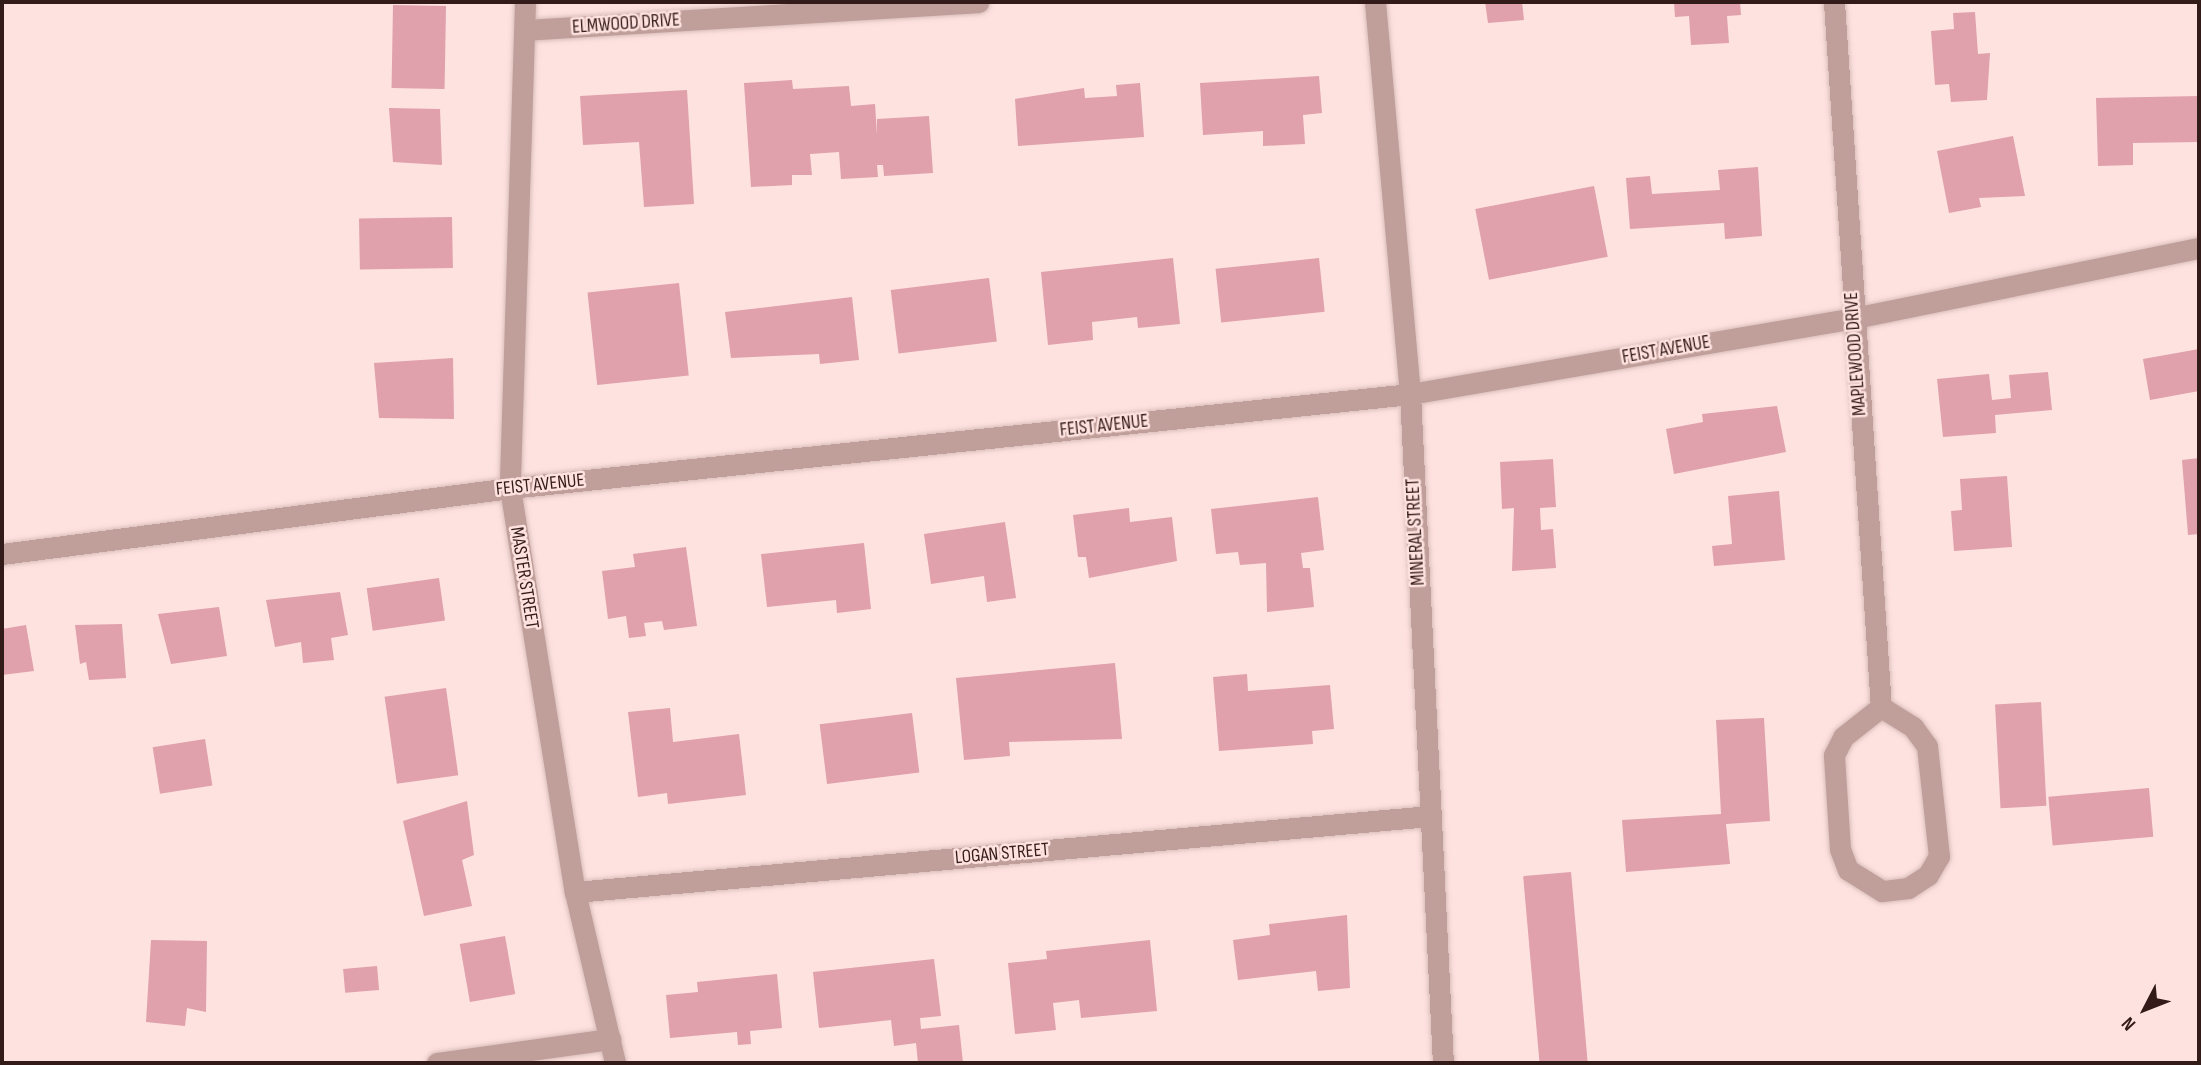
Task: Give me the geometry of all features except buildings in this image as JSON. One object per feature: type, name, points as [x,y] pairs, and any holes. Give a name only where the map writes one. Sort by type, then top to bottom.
[{"type":"street","name":"MASTER STREET","points":[[525,2],[510,488],[575,892],[614,1063]]},
{"type":"street","name":"ELMWOOD DRIVE","points":[[525,30],[978,2]]},
{"type":"street","name":"MINERAL STREET","points":[[1375,2],[1410,394],[1443,1063]]},
{"type":"street","name":"MAPLEWOOD DRIVE","points":[[1834,2],[1881,707]]},
{"type":"street","name":"FEIST AVENUE","points":[[2,554],[510,488],[1410,394],[1854,318],[2199,248]]},
{"type":"street","points":[[1881,707],[1913,727],[1927,747],[1939,856],[1928,875],[1908,888],[1882,891],[1848,870],[1840,849],[1834,755],[1843,737],[1881,707]]},
{"type":"street","name":"LOGAN STREET","points":[[575,892],[1430,816]]},
{"type":"street","points":[[437,1063],[610,1039]]}]
